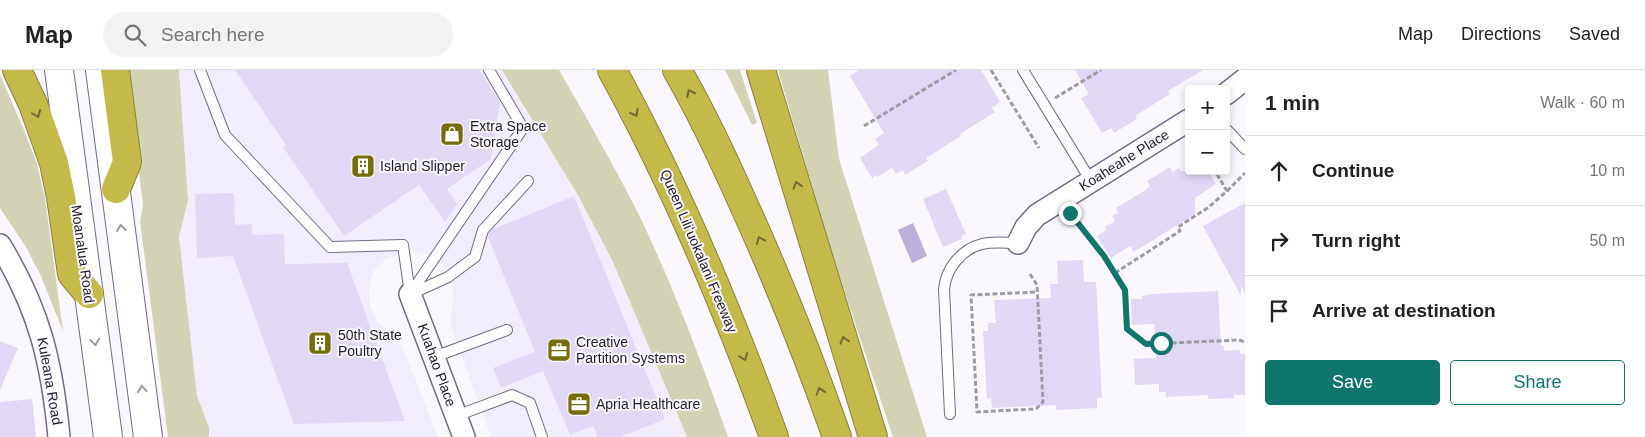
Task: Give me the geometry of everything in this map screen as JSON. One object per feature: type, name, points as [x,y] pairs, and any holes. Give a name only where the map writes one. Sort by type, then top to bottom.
[{"type":"highway","points":[[17,70],[36,112],[54,163],[72,274],[89,294]]},
{"type":"highway","points":[[115,70],[127,162],[116,189]]},
{"type":"highway","name":"Queen Liliʻuokalani Freeway","points":[[612,70],[665,171],[704,256],[742,350],[774,437]]},
{"type":"highway","points":[[677,70],[731,176],[773,270],[811,363],[836,437]]},
{"type":"highway","points":[[761,70],[873,437]]},
{"type":"main road","name":"Moanalua Road","points":[[59,70],[108,437]]},
{"type":"main road","points":[[100,70],[148,437]]},
{"type":"street","points":[[1230,91],[1245,79]]},
{"type":"street","name":"Koaheahe Place","points":[[1018,243],[1026,227],[1037,215],[1185,122]]},
{"type":"street","name":"Kuleana Road","points":[[0,245],[6,270],[39,326],[54,391],[59,437]]},
{"type":"street","name":"Kuahao Place","points":[[410,294],[464,437]]},
{"type":"lane","points":[[200,70],[226,135],[330,248],[403,245],[410,294]]},
{"type":"lane","points":[[410,294],[523,128],[489,70]]},
{"type":"lane","points":[[1023,70],[1091,180]]},
{"type":"lane","points":[[1227,130],[1245,149]]},
{"type":"lane","points":[[410,294],[448,276],[475,257],[482,230],[528,181]]},
{"type":"lane","points":[[950,414],[945,280],[960,256],[977,246],[983,243],[1018,243]]},
{"type":"lane","points":[[434,357],[507,330]]},
{"type":"lane","points":[[456,416],[512,395],[530,403],[542,437]]},
{"type":"path","points":[[864,126],[956,70]]},
{"type":"path","points":[[991,70],[1039,148]]},
{"type":"path","points":[[1053,99],[1101,70]]},
{"type":"path","points":[[1115,273],[1180,232],[1178,227],[1209,207],[1245,173]]},
{"type":"path","points":[[1217,175],[1227,191]]},
{"type":"path","points":[[1070,213],[1104,256],[1125,290],[1127,329],[1146,344],[1240,340],[1245,342]]},
{"type":"path","points":[[1030,274],[1037,285],[1043,402],[1033,409],[977,412],[971,295],[1037,292]]},
{"type":"shaded area","points":[[126,70],[179,70],[188,200],[179,237],[197,396],[209,427],[209,437],[168,437],[140,221],[143,205]]},
{"type":"shaded area","points":[[179,70],[502,70],[579,197],[613,262],[687,437],[491,437],[450,324],[453,286],[450,276],[442,264],[432,257],[423,253],[409,252],[387,259],[377,266],[371,277],[369,291],[370,306],[377,321],[396,337],[402,345],[438,437],[209,437],[209,427],[197,396],[179,237],[188,200]]},
{"type":"shaded area","points":[[502,70],[559,70],[601,143],[640,217],[687,326],[728,437],[687,437],[613,262],[579,197]]},
{"type":"shaded area","points":[[725,70],[740,70],[757,123],[752,125]]},
{"type":"shaded area","points":[[778,70],[828,70],[839,159],[927,437],[893,437],[832,254]]},
{"type":"shaded area","points":[[0,75],[37,164],[45,198],[63,331],[40,274],[26,247],[0,208]]},
{"type":"shaded area","points":[[913,223],[927,256],[912,263],[898,230]]},
{"type":"building","name":"Island Slipper","points":[[235,70],[479,70],[500,102],[491,159],[447,189],[457,204],[445,222],[419,185],[344,236],[283,147],[286,145]]},
{"type":"building","points":[[859,70],[981,70],[1000,102],[992,108],[995,112],[960,134],[961,136],[926,158],[928,161],[905,175],[903,170],[896,174],[892,168],[872,178],[860,158],[879,145],[875,139],[884,133],[850,76]]},
{"type":"building","points":[[1075,70],[1203,70],[1168,91],[1170,94],[1135,116],[1137,119],[1114,133],[1111,128],[1102,133],[1081,98],[1089,94]]},
{"type":"building","points":[[1170,167],[1172,172],[1179,168],[1181,171],[1185,171],[1185,175],[1210,175],[1216,184],[1195,198],[1195,214],[1134,252],[1130,246],[1111,258],[1097,236],[1106,230],[1105,227],[1115,221],[1112,216],[1118,213],[1116,208],[1150,186],[1147,181]]},
{"type":"building","points":[[946,189],[966,234],[961,236],[962,239],[943,247],[923,199]]},
{"type":"building","name":"50th State Poultry","points":[[234,193],[235,225],[252,224],[252,235],[284,234],[285,264],[347,263],[405,421],[294,424],[233,256],[197,258],[195,194]]},
{"type":"building","points":[[574,196],[665,419],[620,437],[598,437],[593,426],[570,435],[543,371],[501,388],[493,368],[535,352],[488,237],[489,233],[493,229]]},
{"type":"building","points":[[1245,203],[1245,293],[1241,286],[1241,296],[1203,226]]},
{"type":"building","points":[[1083,260],[1084,282],[1096,282],[1102,398],[1097,398],[1097,408],[1056,410],[1056,405],[992,408],[991,398],[987,399],[983,331],[988,331],[988,323],[996,323],[994,300],[1051,298],[1050,284],[1058,284],[1057,261]]},
{"type":"building","points":[[1218,291],[1221,346],[1224,346],[1224,351],[1240,350],[1240,354],[1245,354],[1245,395],[1234,395],[1234,398],[1208,399],[1208,395],[1166,397],[1166,392],[1159,392],[1159,384],[1135,385],[1134,359],[1156,358],[1156,341],[1154,324],[1132,325],[1131,299],[1142,299],[1142,296],[1153,294]]},
{"type":"building","points":[[0,341],[18,348],[0,390]]},
{"type":"building","points":[[32,399],[36,437],[0,437],[0,402]]},
{"type":"place","name":"Extra Space Storage","points":[[452,134]]},
{"type":"place","name":"Island Slipper","points":[[363,166]]},
{"type":"place","name":"50th State Poultry","points":[[320,343]]},
{"type":"place","name":"Creative Partition Systems","points":[[559,350]]},
{"type":"place","name":"Apria Healthcare","points":[[579,404]]},
{"type":"route","points":[[1070,213],[1104,256],[1125,290],[1127,329],[1146,344],[1161,343]]}]
